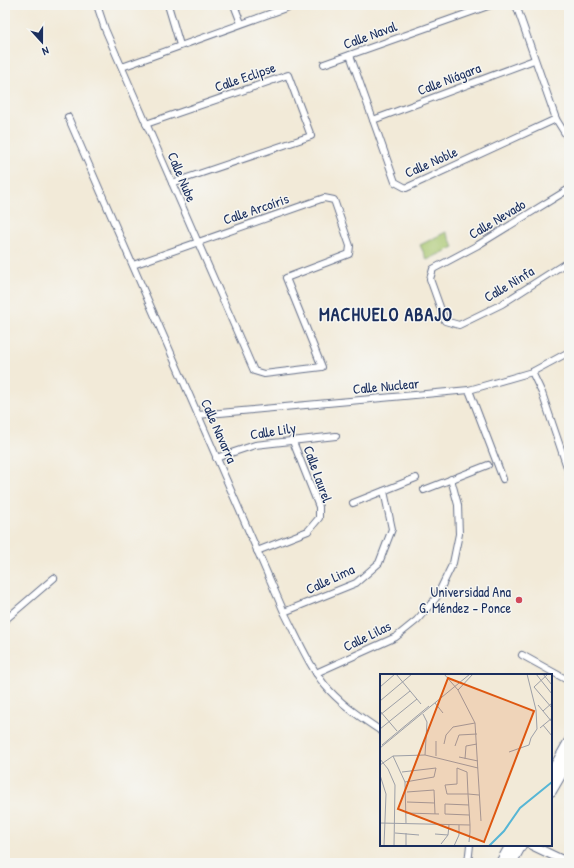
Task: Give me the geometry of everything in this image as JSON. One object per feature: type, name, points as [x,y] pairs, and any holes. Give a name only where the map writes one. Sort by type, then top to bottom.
[{"type":"main road","points":[[552,772],[569,742]]},
{"type":"main road","points":[[552,789],[569,760]]},
{"type":"main road","points":[[501,863],[510,846]]},
{"type":"main road","points":[[511,863],[520,846]]},
{"type":"street","name":"Calle Nube","points":[[97,5],[105,29],[254,371],[264,374],[322,367],[286,278],[349,254]]},
{"type":"street","points":[[168,5],[180,45]]},
{"type":"street","points":[[234,5],[241,23]]},
{"type":"street","points":[[122,67],[294,5]]},
{"type":"street","name":"Calle Naval","points":[[324,64],[491,5]]},
{"type":"street","points":[[516,5],[534,60],[556,119],[569,140]]},
{"type":"street","name":"Calle Noble","points":[[350,55],[395,182],[406,188],[556,119]]},
{"type":"street","name":"Calle Niágara","points":[[373,120],[534,60]]},
{"type":"street","name":"Calle Eclipse","points":[[146,124],[288,75],[310,136],[172,183]]},
{"type":"street","name":"Calle Navarra","points":[[68,117],[284,612],[316,673],[330,691],[360,718],[380,730]]},
{"type":"street","name":"Calle Nevado","points":[[459,325],[445,321],[430,279],[433,269],[478,245],[569,189]]},
{"type":"street","name":"Calle Arcoíris","points":[[132,264],[324,198],[334,200],[350,246],[349,254]]},
{"type":"street","name":"Calle Ninfa","points":[[459,325],[502,304],[569,261]]},
{"type":"street","name":"Calle Nuclear","points":[[198,415],[469,390],[532,372],[569,352]]},
{"type":"street","points":[[532,372],[542,393],[569,473]]},
{"type":"street","points":[[469,390],[503,479]]},
{"type":"street","name":"Calle Lily","points":[[216,458],[255,445],[292,439],[336,436]]},
{"type":"street","name":"Calle Laurel","points":[[257,551],[308,531],[319,518],[319,507],[292,439]]},
{"type":"street","points":[[424,490],[488,464]]},
{"type":"street","points":[[354,503],[416,478]]},
{"type":"street","name":"Calle Lilas","points":[[316,673],[396,637],[418,620],[436,598],[453,563],[459,534],[458,505],[451,479]]},
{"type":"street","name":"Calle Lima","points":[[284,612],[356,583],[379,563],[392,529],[384,491]]},
{"type":"street","points":[[5,620],[54,578]]},
{"type":"street","points":[[522,656],[569,681]]},
{"type":"street","points":[[468,863],[470,846]]},
{"type":"street","points":[[533,846],[569,863]]},
{"type":"green space","points":[[446,232],[454,247],[427,260],[420,245]]},
{"type":"place","name":"Universidad Ana G. Méndez - Ponce","points":[[519,600]]},
{"type":"district","name":"MACHUELO ABAJO","points":[[386,315]]}]
